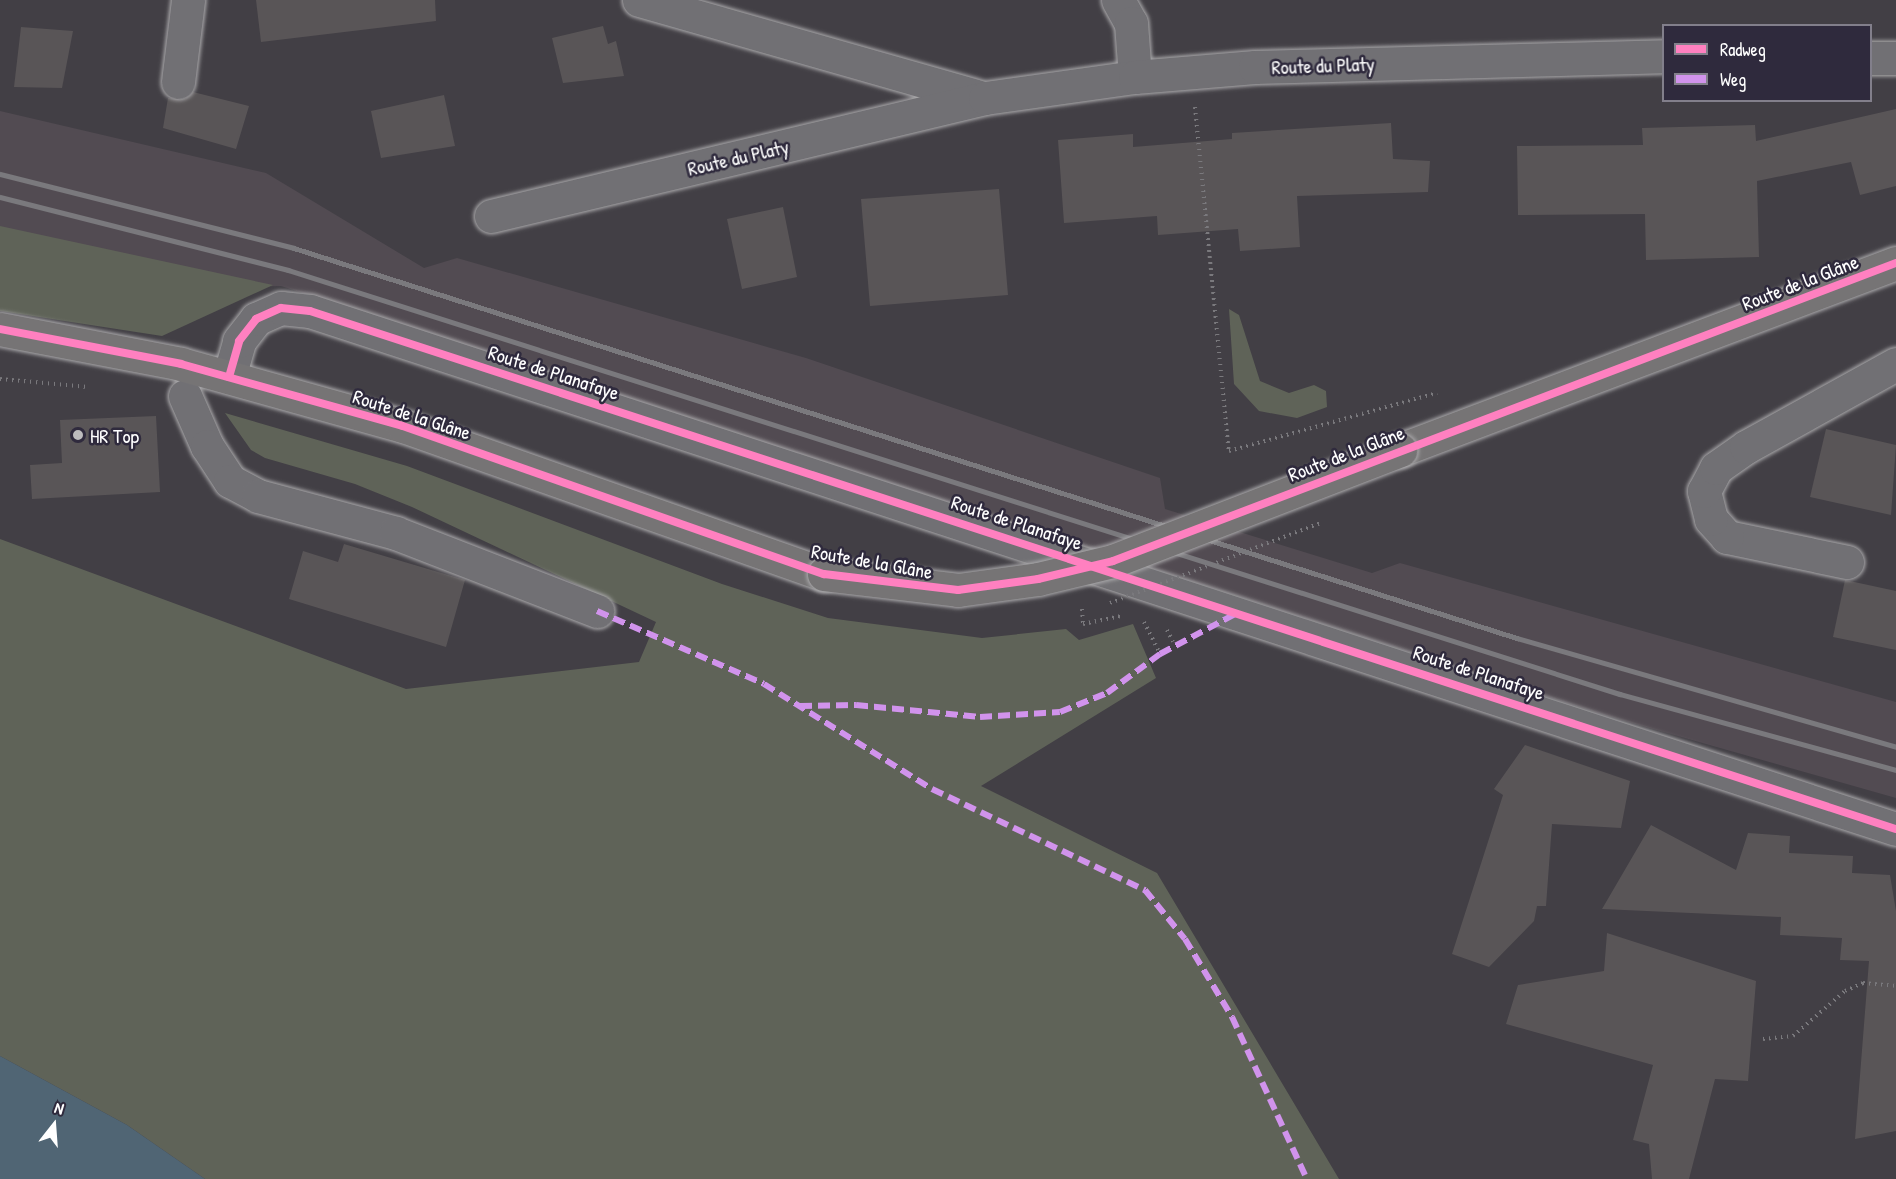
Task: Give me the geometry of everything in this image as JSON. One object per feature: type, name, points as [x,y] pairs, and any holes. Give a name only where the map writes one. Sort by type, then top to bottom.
[{"type":"main road","name":"Route de la Glâne","points":[[0,328],[102,345],[229,377],[403,426],[824,573],[958,590],[1038,579],[1113,561],[1896,263]]},
{"type":"street","points":[[178,82],[188,0]]},
{"type":"street","name":"Route du Platy","points":[[639,0],[985,98]]},
{"type":"street","points":[[1118,0],[1131,23],[1135,77]]},
{"type":"street","name":"Route du Platy","points":[[491,216],[985,98],[1135,77],[1255,67],[1662,56]]},
{"type":"street","points":[[1872,58],[1896,58]]},
{"type":"street","name":"Route de Planafaye","points":[[229,377],[239,341],[256,319],[281,308],[310,311],[1896,829]]},
{"type":"street","points":[[1847,562],[1727,537],[1711,519],[1704,491],[1716,468],[1746,447],[1896,364]]},
{"type":"street","points":[[185,396],[207,446],[230,481],[258,496],[396,533],[597,611]]},
{"type":"path","points":[[1194,98],[1229,451],[1372,409],[1437,393],[1440,399]]},
{"type":"path","points":[[0,379],[95,387]]},
{"type":"path","points":[[1082,609],[1083,624],[1130,613]]},
{"type":"path","points":[[1143,618],[1160,654]]},
{"type":"path","points":[[1763,1039],[1793,1036],[1845,991],[1863,983],[1896,986]]},
{"type":"shaded area","points":[[0,111],[266,173],[424,268],[457,258],[806,358],[1160,478],[1165,509],[1372,573],[1400,563],[1896,702],[1896,798],[1604,715],[281,286],[0,294]]},
{"type":"shaded area","points":[[0,226],[273,285],[162,336],[0,311]]},
{"type":"shaded area","points":[[1229,309],[1239,315],[1260,381],[1289,393],[1314,385],[1326,391],[1327,407],[1297,418],[1259,411],[1234,384]]},
{"type":"shaded area","points":[[225,413],[407,466],[722,584],[828,618],[982,638],[1066,629],[1079,640],[1133,624],[1156,678],[981,786],[1157,873],[1339,1179],[205,1179],[127,1125],[0,1056],[0,539],[406,689],[639,662],[656,622],[412,507],[355,484],[265,458],[251,450]]},
{"type":"water","points":[[0,1056],[127,1125],[205,1179],[0,1179]]},
{"type":"building","points":[[256,0],[435,0],[436,21],[261,42]]},
{"type":"building","points":[[603,26],[608,44],[616,41],[624,76],[563,83],[552,38]]},
{"type":"building","points":[[21,27],[73,31],[62,88],[14,87]]},
{"type":"building","points":[[193,92],[249,106],[236,149],[163,128],[168,98],[185,99]]},
{"type":"building","points":[[444,95],[455,146],[381,158],[371,111]]},
{"type":"building","points":[[1896,109],[1896,186],[1860,195],[1851,162],[1757,181],[1759,257],[1646,260],[1645,214],[1518,215],[1517,146],[1643,145],[1642,128],[1755,125],[1756,141]]},
{"type":"building","points":[[1391,123],[1393,159],[1430,161],[1428,192],[1297,196],[1300,247],[1240,251],[1238,229],[1158,235],[1157,216],[1064,223],[1058,140],[1133,134],[1133,147],[1232,139],[1232,133]]},
{"type":"building","points":[[999,189],[1008,295],[870,306],[861,199]]},
{"type":"building","points":[[783,207],[797,277],[742,289],[727,219]]},
{"type":"building","points":[[156,416],[160,492],[32,499],[30,465],[62,463],[60,420]]},
{"type":"building","points":[[1826,429],[1896,445],[1891,515],[1810,497]]},
{"type":"building","points":[[344,544],[465,580],[446,647],[289,599],[303,551],[338,562]]},
{"type":"building","points":[[1845,580],[1896,591],[1896,650],[1833,637]]},
{"type":"building","points":[[1525,745],[1630,781],[1621,828],[1552,824],[1546,906],[1537,906],[1534,921],[1489,967],[1452,954],[1503,795],[1494,789]]},
{"type":"building","points":[[1651,825],[1736,870],[1748,833],[1790,836],[1789,853],[1853,856],[1852,873],[1890,875],[1896,911],[1896,1131],[1855,1139],[1869,961],[1840,960],[1842,938],[1780,935],[1781,917],[1602,909]]},
{"type":"building","points":[[1607,933],[1756,981],[1748,1081],[1715,1079],[1689,1179],[1652,1179],[1649,1144],[1633,1140],[1653,1065],[1506,1024],[1518,985],[1604,971]]},
{"type":"railway","points":[[0,174],[294,248],[1517,638],[1896,747]]},
{"type":"railway","points":[[0,197],[288,270],[1620,694],[1896,770]]},
{"type":"marked path","points":[[597,611],[764,684],[932,789],[1145,890],[1185,939],[1232,1017],[1307,1179]]},
{"type":"marked path","points":[[800,706],[856,705],[980,717],[1060,712],[1107,693],[1160,654],[1237,613]]},
{"type":"cycle path","points":[[0,329],[181,364],[403,426],[824,574],[958,590],[1038,579],[1113,561],[1896,263]]},
{"type":"cycle path","points":[[229,377],[239,341],[256,319],[281,308],[310,311],[1896,829]]},
{"type":"place","name":"HR Top","points":[[78,435]]}]
